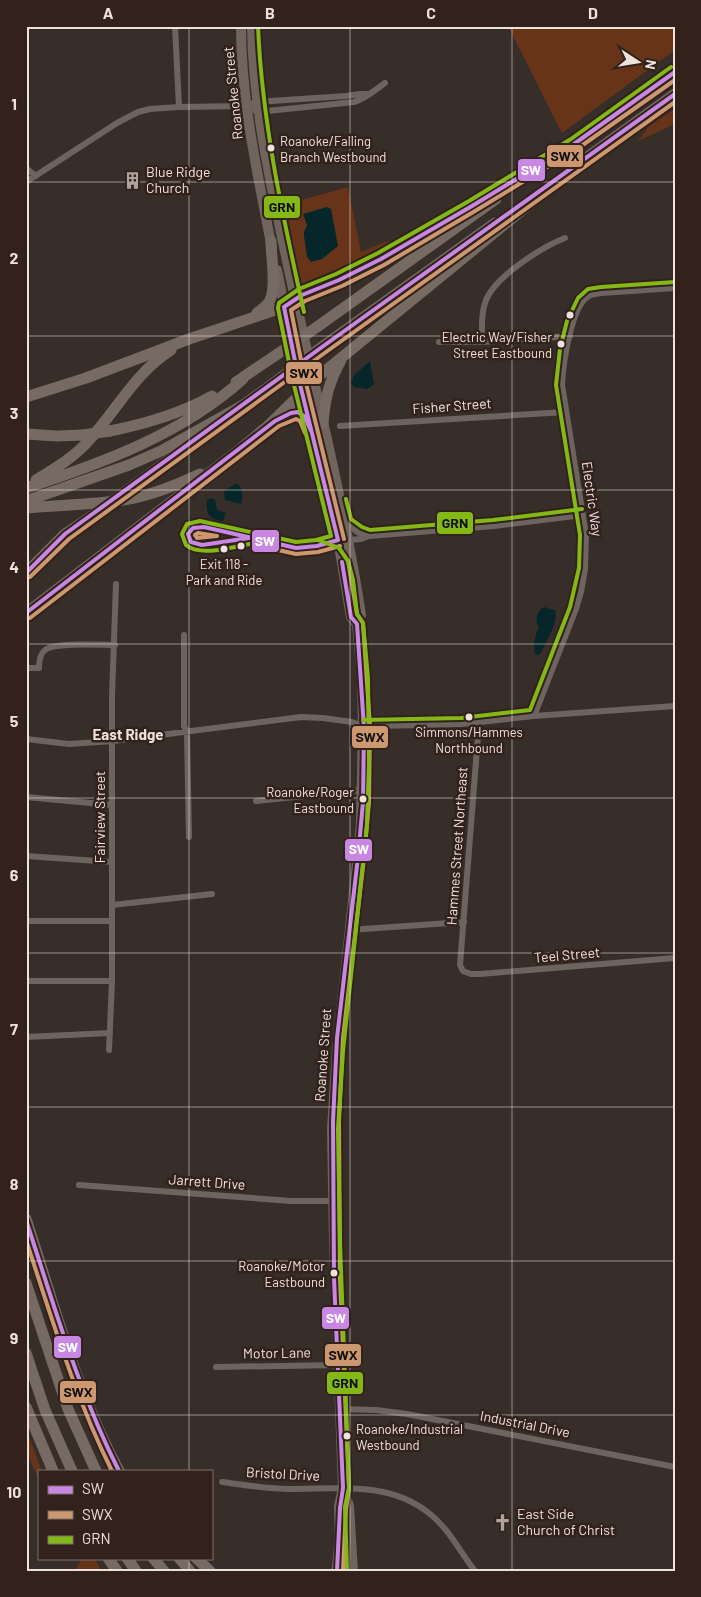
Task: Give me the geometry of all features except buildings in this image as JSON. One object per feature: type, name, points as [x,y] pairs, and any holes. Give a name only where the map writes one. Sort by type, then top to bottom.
[{"type":"highway","points":[[26,487],[105,460],[163,434],[226,394],[276,355],[675,72]]},
{"type":"highway","points":[[26,573],[65,534],[675,94]]},
{"type":"highway","points":[[26,397],[86,378],[254,315],[284,307],[295,299],[381,259],[574,144]]},
{"type":"highway","points":[[26,613],[269,424],[313,381],[581,162]]},
{"type":"highway","points":[[254,315],[268,304],[272,297],[274,285],[271,241]]},
{"type":"highway","points":[[26,487],[67,461],[80,450],[140,376],[164,355],[189,339]]},
{"type":"highway","points":[[322,422],[324,401],[329,382],[344,355]]},
{"type":"highway","points":[[26,434],[83,435],[138,426],[183,410],[243,379]]},
{"type":"highway","points":[[26,501],[129,465],[161,451],[245,404]]},
{"type":"highway","points":[[269,424],[295,412],[302,415],[309,424]]},
{"type":"highway","points":[[26,508],[95,504],[124,500],[173,486],[217,466]]},
{"type":"highway","points":[[26,1219],[86,1402],[119,1470]]},
{"type":"highway","points":[[26,1284],[68,1409],[96,1470]]},
{"type":"highway","points":[[26,1353],[52,1428],[72,1470]]},
{"type":"highway","points":[[26,1407],[53,1470]]},
{"type":"highway","points":[[337,1571],[340,1542]]},
{"type":"highway","points":[[109,1560],[117,1571]]},
{"type":"highway","points":[[128,1560],[136,1571]]},
{"type":"highway","points":[[155,1560],[164,1571]]},
{"type":"highway","points":[[181,1560],[190,1571]]},
{"type":"highway","points":[[198,1560],[210,1571]]},
{"type":"main road","name":"Roanoke Street","points":[[241,26],[246,106],[271,241],[302,393],[338,540],[351,617],[357,624]]},
{"type":"main road","name":"Roanoke Street","points":[[252,26],[252,56],[257,107],[295,299],[349,540],[361,615],[357,624],[362,678],[363,726],[361,826],[335,1068],[332,1129],[332,1201],[343,1488],[339,1506],[341,1571]]},
{"type":"main road","points":[[325,486],[332,497],[341,534],[349,540]]},
{"type":"main road","points":[[338,540],[346,548],[352,580],[357,587]]},
{"type":"main road","name":"Roanoke Street","points":[[343,1488],[349,1506],[353,1571]]},
{"type":"street","points":[[175,26],[179,107]]},
{"type":"street","points":[[26,182],[127,118],[150,110],[179,107],[257,107],[354,102],[362,100],[366,94],[385,84]]},
{"type":"street","points":[[26,168],[36,176]]},
{"type":"street","points":[[482,342],[482,314],[486,300],[494,286],[518,266],[550,244],[565,238]]},
{"type":"street","name":"Electric Way","points":[[534,716],[581,592],[587,552],[562,375],[576,314],[589,296],[601,293],[675,288]]},
{"type":"street","points":[[439,342],[482,342],[570,336]]},
{"type":"street","name":"Fisher Street","points":[[340,426],[566,412]]},
{"type":"street","points":[[349,540],[369,536],[494,526],[583,515]]},
{"type":"street","points":[[345,522],[359,533],[369,536]]},
{"type":"street","name":"Fairview Street","points":[[108,1050],[112,981],[112,696],[116,584]]},
{"type":"street","points":[[184,635],[184,726],[187,732],[189,837]]},
{"type":"street","points":[[26,668],[39,668],[44,651],[52,647],[82,644],[115,645]]},
{"type":"street","points":[[26,739],[69,744],[113,741],[301,718],[342,720],[363,726],[428,726],[675,706]]},
{"type":"street","name":"Hammes Street Northeast","points":[[463,971],[460,965],[479,723]]},
{"type":"street","points":[[256,801],[362,790]]},
{"type":"street","points":[[26,797],[112,805]]},
{"type":"street","points":[[26,856],[112,862]]},
{"type":"street","points":[[112,904],[212,894]]},
{"type":"street","points":[[26,921],[112,921]]},
{"type":"street","points":[[349,930],[464,922]]},
{"type":"street","name":"Teel Street","points":[[463,971],[471,974],[480,974],[675,958]]},
{"type":"street","points":[[26,981],[112,981]]},
{"type":"street","points":[[26,1037],[110,1033]]},
{"type":"street","name":"Jarrett Drive","points":[[79,1185],[291,1201],[332,1201]]},
{"type":"street","name":"Motor Lane","points":[[216,1367],[338,1365]]},
{"type":"street","name":"Industrial Drive","points":[[340,1409],[376,1410],[408,1414],[675,1467]]},
{"type":"street","name":"Bristol Drive","points":[[222,1482],[278,1488],[343,1488],[384,1491],[415,1503],[430,1514],[442,1526],[475,1571]]},
{"type":"shaded area","points":[[508,26],[675,26],[675,50],[562,133]]},
{"type":"shaded area","points":[[675,109],[675,124],[638,141],[649,126]]},
{"type":"shaded area","points":[[348,187],[361,252],[385,242],[403,239],[364,263],[316,284],[302,287],[297,281],[280,206]]},
{"type":"shaded area","points":[[26,1429],[42,1470],[38,1470],[38,1478],[26,1451]]},
{"type":"shaded area","points":[[81,1560],[95,1560],[102,1571],[75,1571]]},
{"type":"water","points":[[327,207],[331,209],[338,246],[322,259],[311,262],[307,257],[304,232],[307,225],[303,214]]},
{"type":"water","points":[[370,361],[374,384],[368,389],[354,387],[351,383],[354,375]]},
{"type":"water","points":[[237,483],[242,493],[241,504],[225,500],[224,491]]},
{"type":"water","points":[[212,498],[215,500],[217,510],[226,513],[223,521],[212,518],[208,513],[207,500]]},
{"type":"water","points":[[544,607],[555,610],[556,615],[551,632],[541,653],[538,655],[535,654],[534,647],[539,627],[537,616]]},
{"type":"transit line","name":"GRN","points":[[258,26],[260,62],[269,134],[281,205],[304,312]]},
{"type":"transit line","name":"GRN","points":[[250,544],[208,551],[192,549],[186,545],[182,534],[187,524],[200,521],[296,542],[331,536],[292,377],[278,308],[279,303],[299,289],[336,274],[378,253],[469,201],[571,139],[671,67]]},
{"type":"transit line","name":"SW","points":[[338,540],[298,376],[284,307],[302,295],[339,280],[381,259],[472,206],[574,144],[675,72]]},
{"type":"transit line","name":"SWX","points":[[344,539],[304,375],[291,310],[305,301],[342,286],[384,265],[475,211],[577,149],[675,80]]},
{"type":"transit line","name":"SW","points":[[26,573],[65,534],[675,94]]},
{"type":"transit line","name":"SWX","points":[[30,577],[69,539],[675,102]]},
{"type":"transit line","name":"GRN","points":[[363,720],[461,718],[530,710],[570,607],[579,568],[580,535],[556,385],[560,349],[567,321],[578,298],[588,289],[675,282]]},
{"type":"transit line","name":"SW","points":[[26,613],[275,421],[291,413],[298,412],[305,417],[311,431]]},
{"type":"transit line","name":"SWX","points":[[30,618],[279,426],[296,419],[300,421],[305,433]]},
{"type":"transit line","name":"GRN","points":[[346,499],[351,519],[370,530],[493,520],[582,509]]},
{"type":"transit line","name":"SW","points":[[249,538],[202,545],[191,542],[188,534],[193,528],[204,527],[296,548],[317,546],[338,540]]},
{"type":"transit line","name":"SWX","points":[[198,533],[217,536],[197,538],[195,535],[198,533]]},
{"type":"transit line","name":"GRN","points":[[318,540],[339,548],[348,561],[353,580],[357,614],[363,623],[368,678],[369,764],[367,825],[343,1051],[338,1129],[349,1488],[345,1507],[347,1571]]},
{"type":"transit line","name":"SWX","points":[[251,544],[296,554],[318,552],[340,546]]},
{"type":"transit line","name":"SWX","points":[[343,1571],[349,1488],[340,1278],[339,1121],[343,1038],[369,802],[370,727],[363,623],[357,614],[348,561]]},
{"type":"transit line","name":"SW","points":[[337,1571],[340,1508],[343,1488],[334,1278],[333,1121],[337,1038],[363,802],[364,728],[357,624],[351,617],[342,562]]},
{"type":"transit line","name":"SW","points":[[26,1220],[79,1378],[91,1410],[119,1470]]},
{"type":"transit line","name":"SWX","points":[[26,1240],[75,1386],[112,1470]]},
{"type":"place","name":"Roanoke/Falling Branch Westbound","points":[[271,148]]},
{"type":"place","name":"Blue Ridge Church","points":[[132,180]]},
{"type":"place","name":"Electric Way/Fisher Street Eastbound","points":[[561,344]]},
{"type":"place","name":"Exit 118 - Park and Ride","points":[[224,549]]},
{"type":"place","name":"Simmons/Hammes Northbound","points":[[469,717]]},
{"type":"place","name":"Roanoke/Roger Eastbound","points":[[363,799]]},
{"type":"place","name":"Roanoke/Motor Eastbound","points":[[334,1273]]},
{"type":"place","name":"Roanoke/Industrial Westbound","points":[[347,1436]]},
{"type":"place","name":"East Side Church of Christ","points":[[503,1522]]},
{"type":"district","name":"East Ridge","points":[[128,735]]}]
